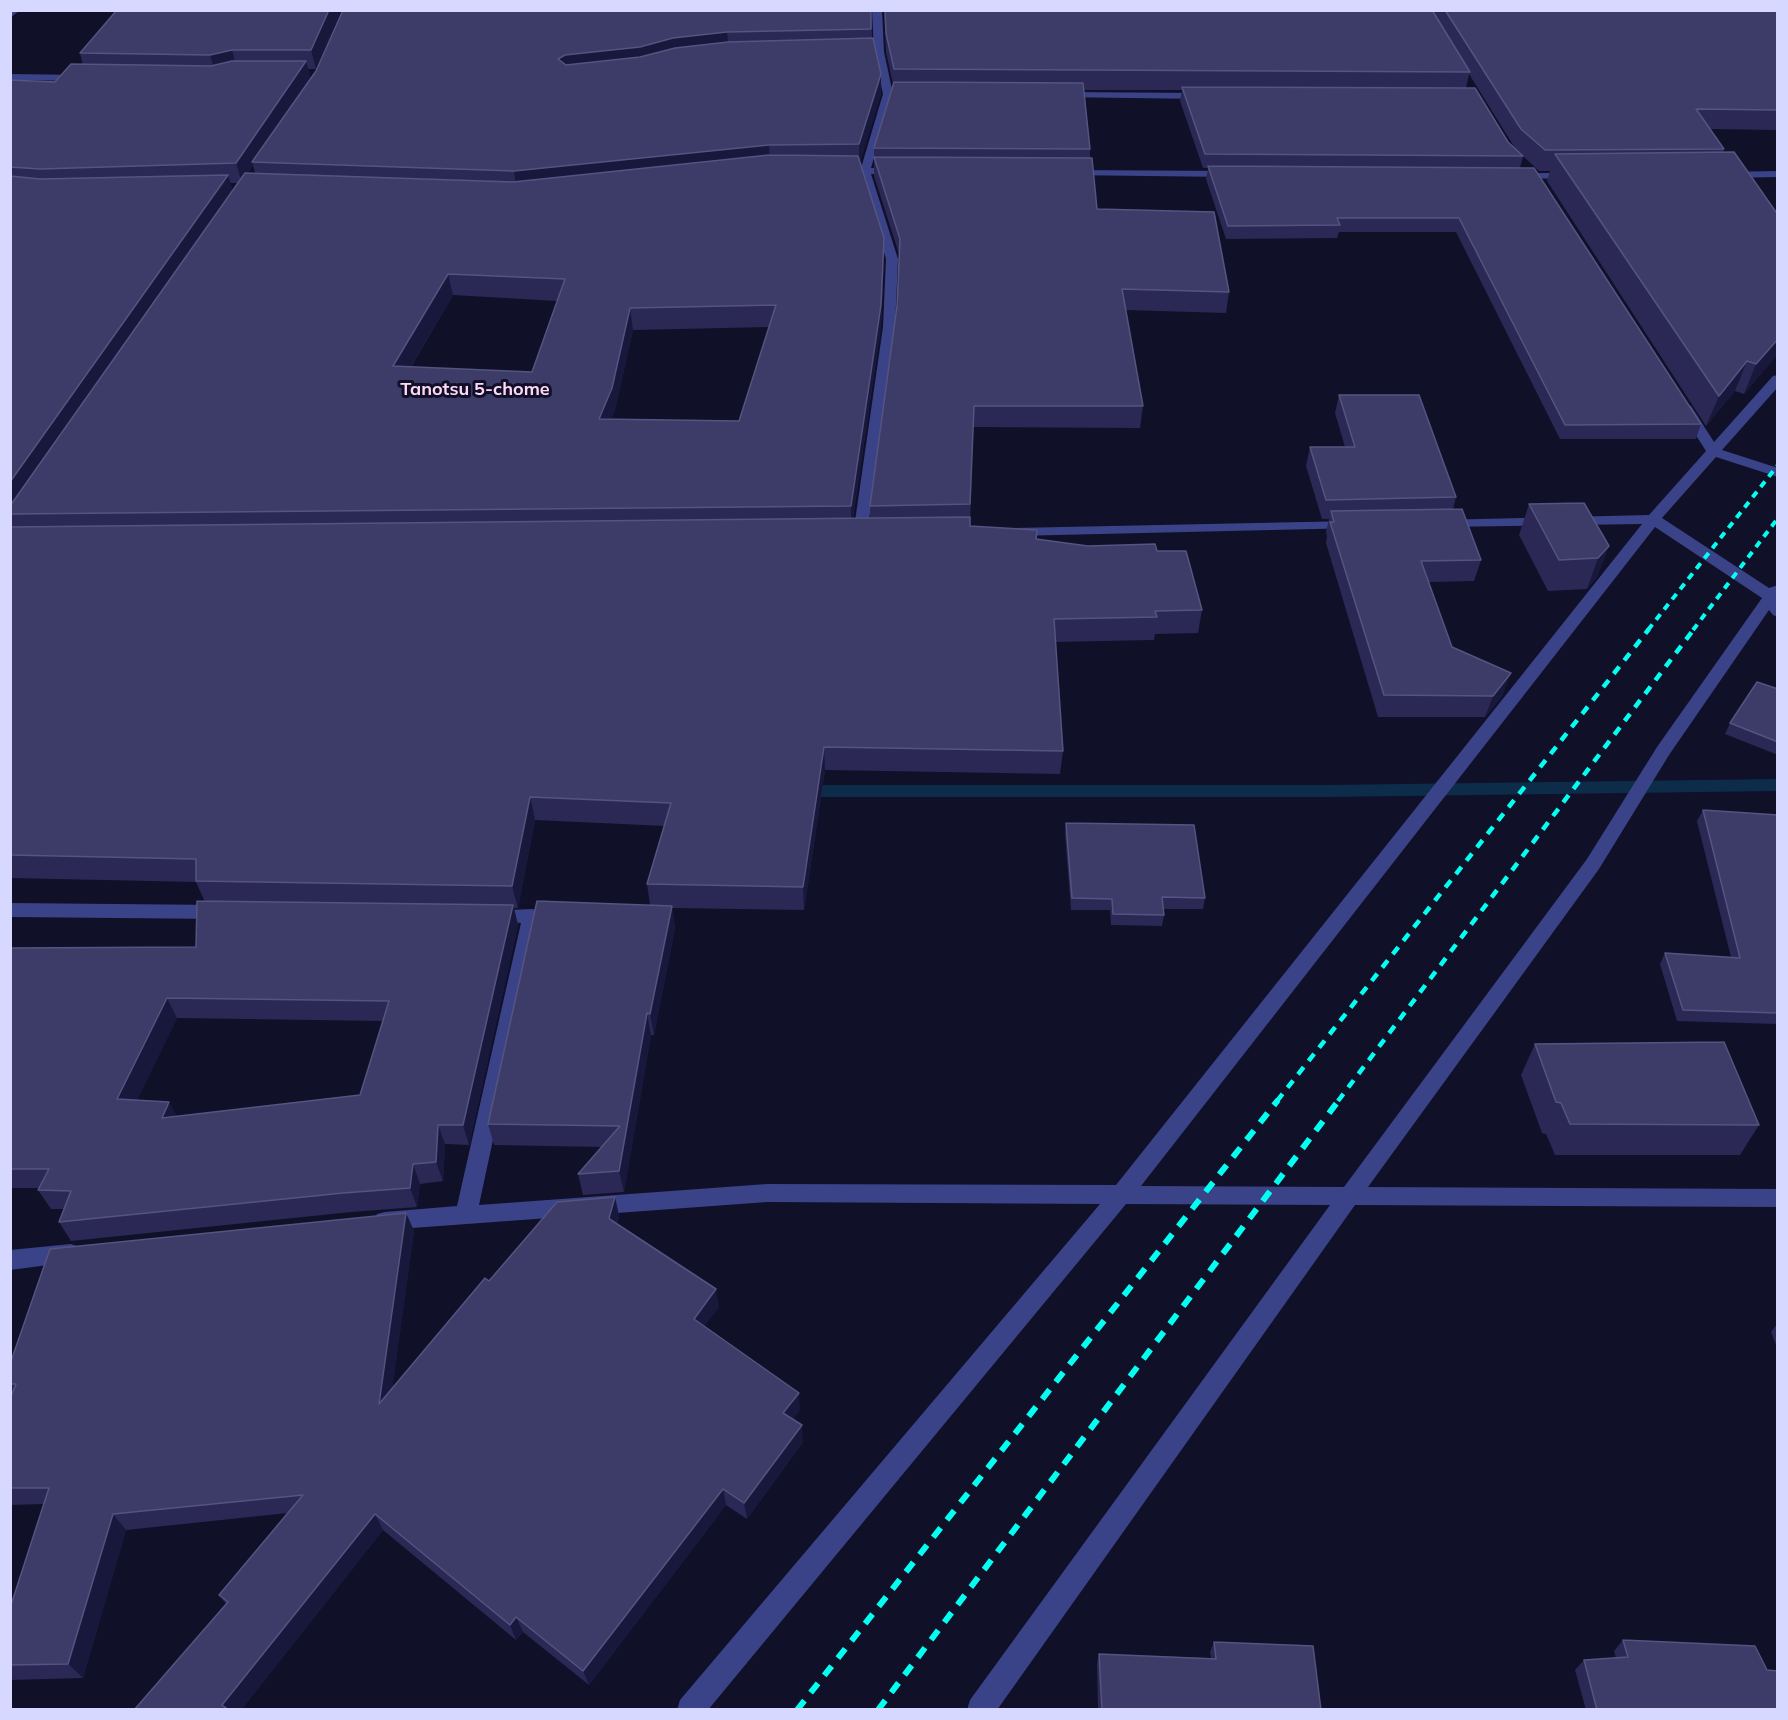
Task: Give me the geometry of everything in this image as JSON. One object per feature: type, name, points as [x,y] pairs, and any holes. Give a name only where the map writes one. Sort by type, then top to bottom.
[{"type":"street","points":[[10,15],[16,10]]},
{"type":"street","points":[[859,535],[889,327],[892,259],[866,171],[888,94],[874,52],[877,10]]},
{"type":"street","points":[[10,77],[91,78]]},
{"type":"street","points":[[888,94],[900,94]]},
{"type":"street","points":[[1051,95],[1214,96]]},
{"type":"street","points":[[1519,160],[1538,181]]},
{"type":"street","points":[[830,171],[913,172]]},
{"type":"street","points":[[1057,173],[1248,174]]},
{"type":"street","points":[[1708,175],[1778,174]]},
{"type":"street","points":[[1499,176],[1538,181],[1581,176]]},
{"type":"street","points":[[690,1710],[1120,1196],[1653,519],[1778,379]]},
{"type":"street","points":[[1676,393],[1714,452],[1778,473]]},
{"type":"street","points":[[1428,524],[1653,519],[1774,591],[1778,612]]},
{"type":"street","points":[[1002,532],[1369,525]]},
{"type":"street","points":[[980,1710],[1349,1196],[1593,864],[1663,751],[1774,591]]},
{"type":"street","points":[[10,910],[236,912]]},
{"type":"street","points":[[466,1215],[532,916],[473,916]]},
{"type":"street","points":[[363,1223],[767,1193],[1778,1198]]},
{"type":"street","points":[[11,1262],[95,1251]]},
{"type":"building","points":[[117,10],[329,10],[311,50],[232,50],[210,55],[80,53]]},
{"type":"building","points":[[343,10],[871,10],[871,29],[727,32],[673,38],[640,47],[565,55],[558,59],[566,65],[640,57],[675,48],[728,42],[873,38],[881,74],[859,144],[769,145],[514,171],[252,162],[316,71]]},
{"type":"building","points":[[885,10],[1432,10],[1470,72],[894,69],[886,33]]},
{"type":"building","points":[[1445,10],[1778,10],[1778,110],[1696,109],[1724,149],[1545,150],[1521,129]]},
{"type":"building","points":[[232,61],[306,61],[236,163],[40,169],[10,167],[10,80],[55,82],[71,64],[211,66]]},
{"type":"building","points":[[894,82],[1083,83],[1090,149],[874,148]]},
{"type":"building","points":[[1182,87],[1475,88],[1508,142],[1523,156],[1205,154]]},
{"type":"building","points":[[1734,152],[1778,215],[1778,339],[1756,364],[1747,361],[1719,396],[1555,154]]},
{"type":"building","points":[[769,155],[858,156],[884,238],[881,305],[851,506],[10,514],[10,506],[245,173],[513,182]],"holes":[[[448,274],[565,279],[532,372],[393,366]],[[776,305],[739,421],[599,419],[612,388],[630,308]]]},
{"type":"building","points":[[874,157],[1092,158],[1097,209],[1214,212],[1229,292],[1122,289],[1143,406],[974,406],[970,504],[870,506],[897,306],[900,239]]},
{"type":"building","points":[[1208,166],[1534,168],[1701,424],[1565,425],[1459,218],[1337,218],[1340,225],[1228,226]]},
{"type":"building","points":[[228,175],[10,482],[10,176],[40,179]]},
{"type":"building","points":[[1339,395],[1419,395],[1456,497],[1326,500],[1310,447],[1355,447]]},
{"type":"building","points":[[1584,503],[1609,546],[1598,558],[1559,560],[1529,504]]},
{"type":"building","points":[[1462,509],[1481,560],[1421,561],[1452,647],[1511,673],[1493,696],[1384,695],[1330,522],[1334,522],[1331,511]]},
{"type":"building","points":[[970,517],[970,526],[1037,530],[1036,539],[1088,546],[1155,544],[1157,551],[1186,551],[1202,610],[1155,611],[1157,617],[1054,619],[1063,751],[824,747],[803,887],[647,884],[671,803],[530,797],[512,886],[196,881],[196,859],[10,855],[10,527]]},
{"type":"building","points":[[1757,682],[1778,689],[1778,742],[1730,723]]},
{"type":"building","points":[[1703,810],[1778,815],[1778,1013],[1683,1010],[1665,953],[1740,958]]},
{"type":"building","points":[[1066,823],[1194,825],[1205,898],[1162,897],[1164,915],[1113,914],[1112,899],[1072,898]]},
{"type":"building","points":[[197,901],[513,905],[463,1125],[438,1125],[436,1162],[413,1164],[410,1188],[59,1222],[71,1191],[38,1190],[49,1169],[10,1169],[10,948],[196,947]],"holes":[[[167,998],[389,1001],[360,1095],[162,1118],[169,1102],[117,1099]]]},
{"type":"building","points":[[537,901],[672,906],[650,1014],[647,1013],[619,1171],[578,1174],[620,1126],[488,1124]]},
{"type":"building","points":[[1724,1042],[1759,1125],[1570,1124],[1561,1103],[1556,1102],[1535,1044]]},
{"type":"building","points":[[615,1197],[609,1218],[611,1220],[716,1289],[694,1319],[799,1393],[783,1413],[802,1425],[744,1503],[723,1489],[583,1671],[516,1617],[510,1625],[375,1514],[222,1705],[229,1710],[134,1710],[228,1602],[219,1595],[303,1495],[113,1514],[68,1664],[10,1665],[10,1608],[49,1488],[10,1488],[10,1399],[16,1384],[10,1384],[10,1364],[50,1249],[406,1213],[379,1404],[485,1278],[489,1281],[557,1202]]},
{"type":"building","points":[[1623,1640],[1755,1646],[1767,1670],[1778,1671],[1778,1710],[1597,1710],[1584,1660],[1628,1657]]},
{"type":"building","points":[[1214,1642],[1313,1646],[1321,1710],[1102,1710],[1099,1654],[1216,1659]]},
{"type":"waterway","points":[[798,791],[1326,791],[1778,785]]},
{"type":"railway","points":[[1648,630],[1778,465]]},
{"type":"railway","points":[[1693,630],[1778,518]]},
{"type":"railway","points":[[1277,1101],[1649,629]]},
{"type":"railway","points":[[1338,1101],[1694,629]]},
{"type":"railway","points":[[797,1710],[1278,1100]]},
{"type":"railway","points":[[878,1710],[1339,1100]]},
{"type":"district","name":"Tanotsu 5-chome","points":[[475,390]]}]
